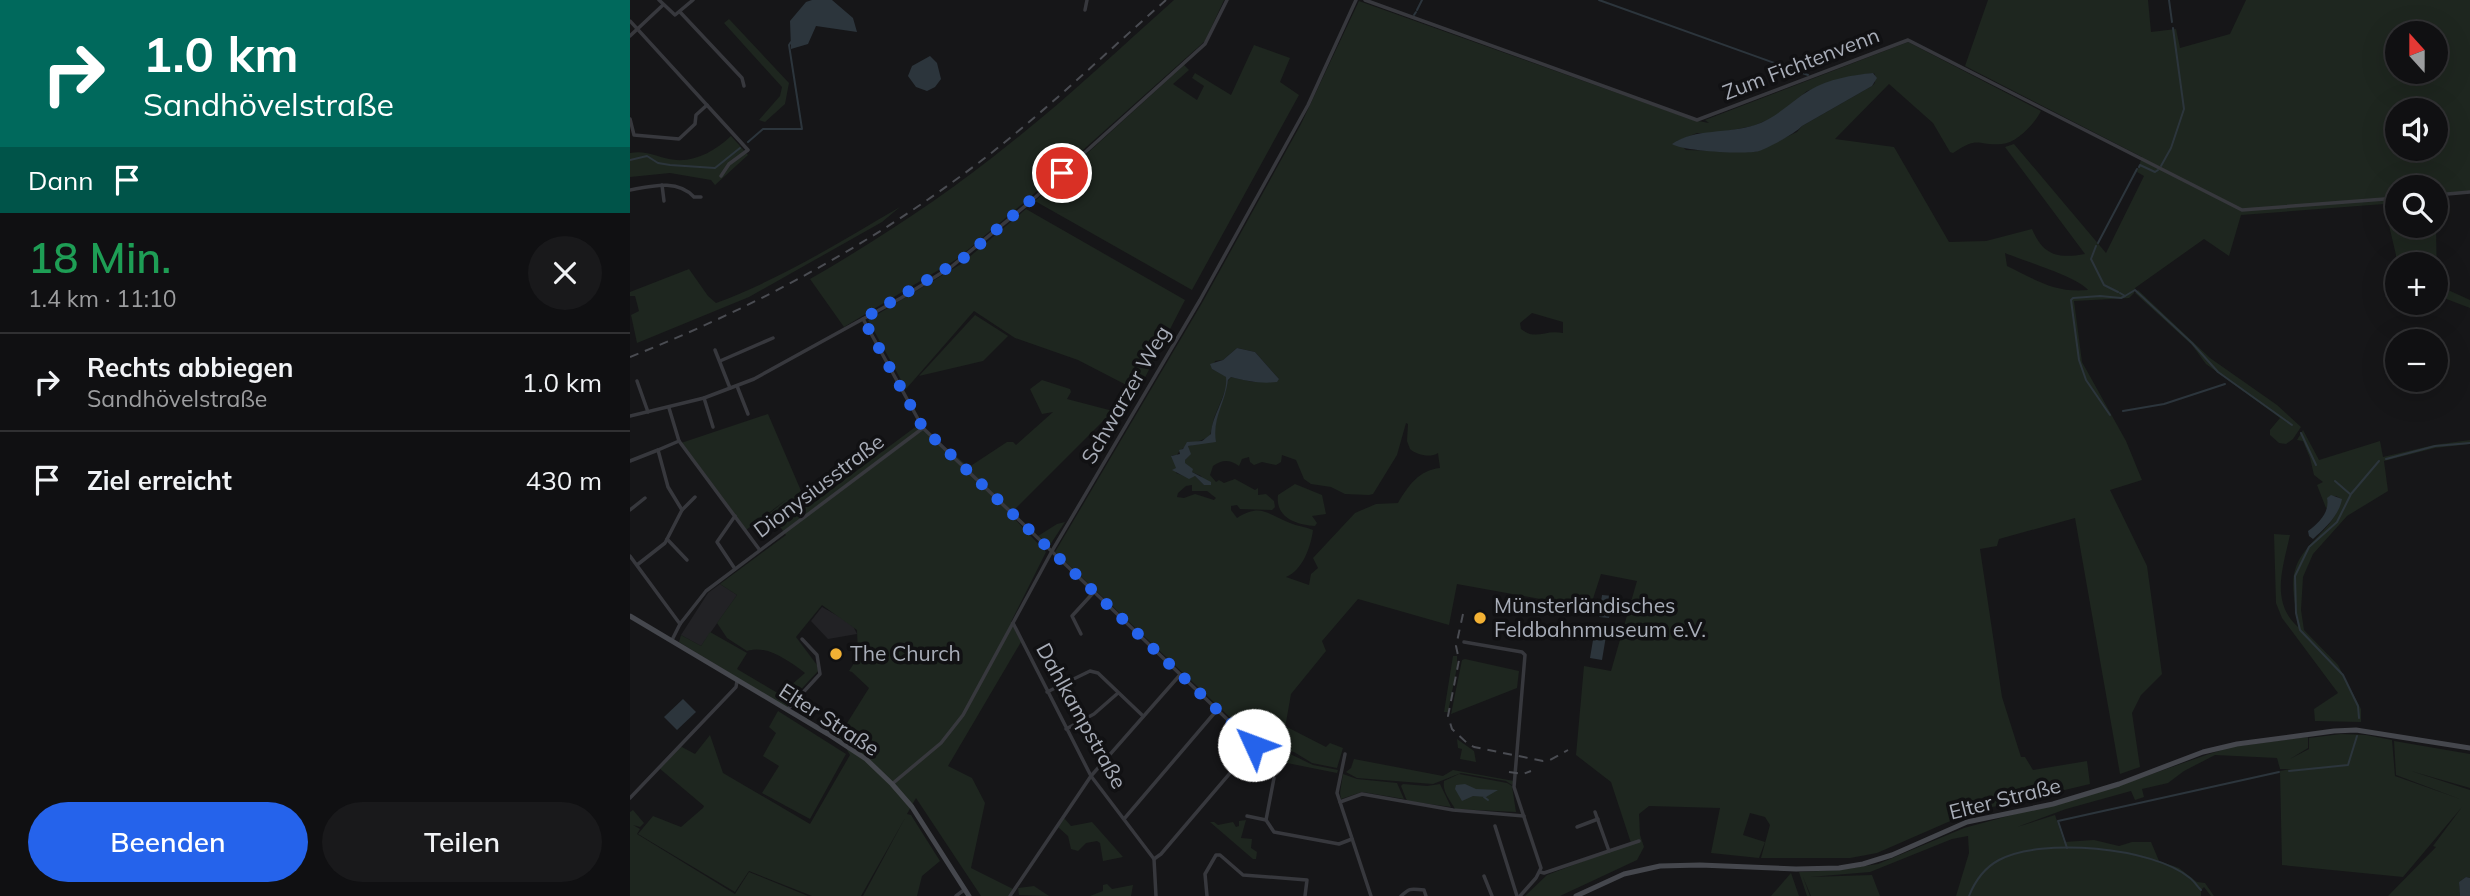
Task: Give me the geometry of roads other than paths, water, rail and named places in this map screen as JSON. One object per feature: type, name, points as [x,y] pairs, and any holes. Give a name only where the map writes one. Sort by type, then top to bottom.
[{"type":"main road","name":"Elter Straße","points":[[630,617],[866,759],[892,784],[926,827],[969,896]]},
{"type":"main road","name":"Elter Straße","points":[[1576,896],[1624,874],[1660,866],[1807,869],[1863,864],[1892,855],[1967,822],[2053,804],[2119,784],[2220,747],[2326,732],[2360,731],[2470,748]]},
{"type":"street","points":[[659,0],[676,15],[693,0]]},
{"type":"street","points":[[1085,10],[1087,0]]},
{"type":"street","points":[[630,416],[704,398],[754,379],[951,267],[1030,202],[1205,44],[1227,0]]},
{"type":"street","name":"Schwarzer Weg","points":[[892,784],[941,743],[963,715],[1052,551],[1200,300],[1308,104],[1356,0]]},
{"type":"street","name":"Zum Fichtenvenn","points":[[1364,0],[1697,120],[1908,40],[2242,210],[2385,199]]},
{"type":"street","points":[[630,36],[663,5]]},
{"type":"street","points":[[680,12],[742,78],[744,86]]},
{"type":"street","points":[[630,21],[748,150],[729,164],[721,176]]},
{"type":"street","points":[[630,119],[634,135],[679,139],[695,124],[696,115],[707,105]]},
{"type":"street","points":[[630,190],[662,185],[676,186],[688,190],[694,197],[701,197]]},
{"type":"street","points":[[662,185],[664,201]]},
{"type":"street","points":[[2448,194],[2470,192]]},
{"type":"street","points":[[863,319],[923,428],[1254,745],[1154,859],[1156,896]]},
{"type":"street","points":[[720,361],[773,338]]},
{"type":"street","points":[[715,350],[730,388]]},
{"type":"street","points":[[637,381],[648,412]]},
{"type":"street","points":[[737,386],[748,414]]},
{"type":"street","points":[[704,398],[713,427]]},
{"type":"street","points":[[669,408],[679,441],[760,549]]},
{"type":"street","name":"Dionysiusstraße","points":[[671,642],[680,624],[706,591],[923,428]]},
{"type":"street","points":[[630,461],[679,441]]},
{"type":"street","points":[[657,450],[668,487],[682,510]]},
{"type":"street","points":[[636,565],[667,539],[682,510],[695,497]]},
{"type":"street","points":[[630,510],[645,498]]},
{"type":"street","name":"Dionysiusstraße","points":[[735,516],[717,542],[735,569]]},
{"type":"street","points":[[667,539],[687,560]]},
{"type":"street","points":[[630,556],[680,624]]},
{"type":"street","points":[[1081,635],[1072,616],[1094,592]]},
{"type":"street","name":"Dahlkampstraße","points":[[1013,623],[1091,776],[1154,859]]},
{"type":"street","points":[[787,710],[820,674],[817,655],[802,639]]},
{"type":"street","points":[[1464,642],[1522,652],[1525,655],[1514,787],[1541,865],[1540,872],[1519,896],[1495,826]]},
{"type":"street","points":[[1047,692],[1090,671],[1098,673],[1143,716]]},
{"type":"street","points":[[1010,896],[1091,776],[1179,675]]},
{"type":"street","points":[[630,798],[727,696],[737,681]]},
{"type":"street","points":[[1066,729],[1094,713],[1118,692]]},
{"type":"street","points":[[1124,819],[1217,710]]},
{"type":"street","points":[[1345,754],[1337,793],[1371,896]]},
{"type":"street","points":[[1266,820],[1274,778]]},
{"type":"street","points":[[1340,802],[1362,794],[1453,810],[1524,816]]},
{"type":"street","points":[[1595,812],[1609,851]]},
{"type":"street","points":[[1247,816],[1266,820],[1274,832],[1339,844],[1352,839]]},
{"type":"street","points":[[1577,827],[1598,820]]},
{"type":"street","points":[[1540,872],[1544,873],[1639,841]]},
{"type":"street","points":[[1207,896],[1205,874],[1216,855],[1220,855],[1243,875],[1307,880],[1305,896]]},
{"type":"street","points":[[1484,876],[1492,896]]},
{"type":"street","points":[[1401,896],[1404,891],[1414,888],[1424,890],[1426,896]]},
{"type":"street","points":[[956,896],[964,890]]},
{"type":"waterway","points":[[1417,10],[1422,0]]},
{"type":"waterway","points":[[1599,0],[1808,75]]},
{"type":"waterway","points":[[2169,0],[2172,22]]},
{"type":"waterway","points":[[2161,166],[2171,148],[2184,109],[2173,28]]},
{"type":"waterway","points":[[748,142],[763,129],[802,129],[789,45],[791,42]]},
{"type":"waterway","points":[[630,160],[647,156],[658,163],[715,168],[740,148]]},
{"type":"waterway","points":[[2139,167],[2140,165],[2155,172],[2158,170]]},
{"type":"waterway","points":[[2098,243],[2137,169]]},
{"type":"waterway","points":[[2096,246],[2091,259],[2104,285],[2118,292]]},
{"type":"waterway","points":[[2120,293],[2125,296],[2135,290],[2192,343],[2218,372],[2292,425]]},
{"type":"waterway","points":[[2110,415],[2086,380],[2079,360],[2071,300],[2125,296]]},
{"type":"waterway","points":[[2123,411],[2164,404],[2225,384]]},
{"type":"waterway","points":[[2301,433],[2316,465]]},
{"type":"waterway","points":[[2386,459],[2435,446],[2470,443]]},
{"type":"waterway","points":[[2359,718],[2358,706],[2343,675],[2300,630],[2296,613],[2295,576],[2309,547],[2337,522],[2351,494],[2379,461]]},
{"type":"waterway","points":[[2335,481],[2350,494]]},
{"type":"waterway","points":[[2289,771],[2348,765],[2357,736]]},
{"type":"waterway","points":[[2067,848],[2058,821],[2279,772]]},
{"type":"waterway","points":[[1484,797],[1488,800]]},
{"type":"waterway","points":[[1969,896],[1981,875],[1999,860],[2018,853],[2068,847],[2124,853],[2150,859],[2173,867],[2190,878],[2201,890]]},
{"type":"railway","points":[[630,357],[765,296],[892,224],[973,167],[1047,107],[1166,0]]},
{"type":"railway","points":[[1463,614],[1456,646],[1459,660],[1448,716],[1452,729],[1474,747],[1543,761],[1568,750]]},
{"type":"railway","points":[[1509,772],[1523,774],[1531,771]]},
{"type":"place","name":"Münsterländisches Feldbahnmuseum e.V.","points":[[1480,618]]},
{"type":"place","name":"The Church","points":[[836,654]]}]
